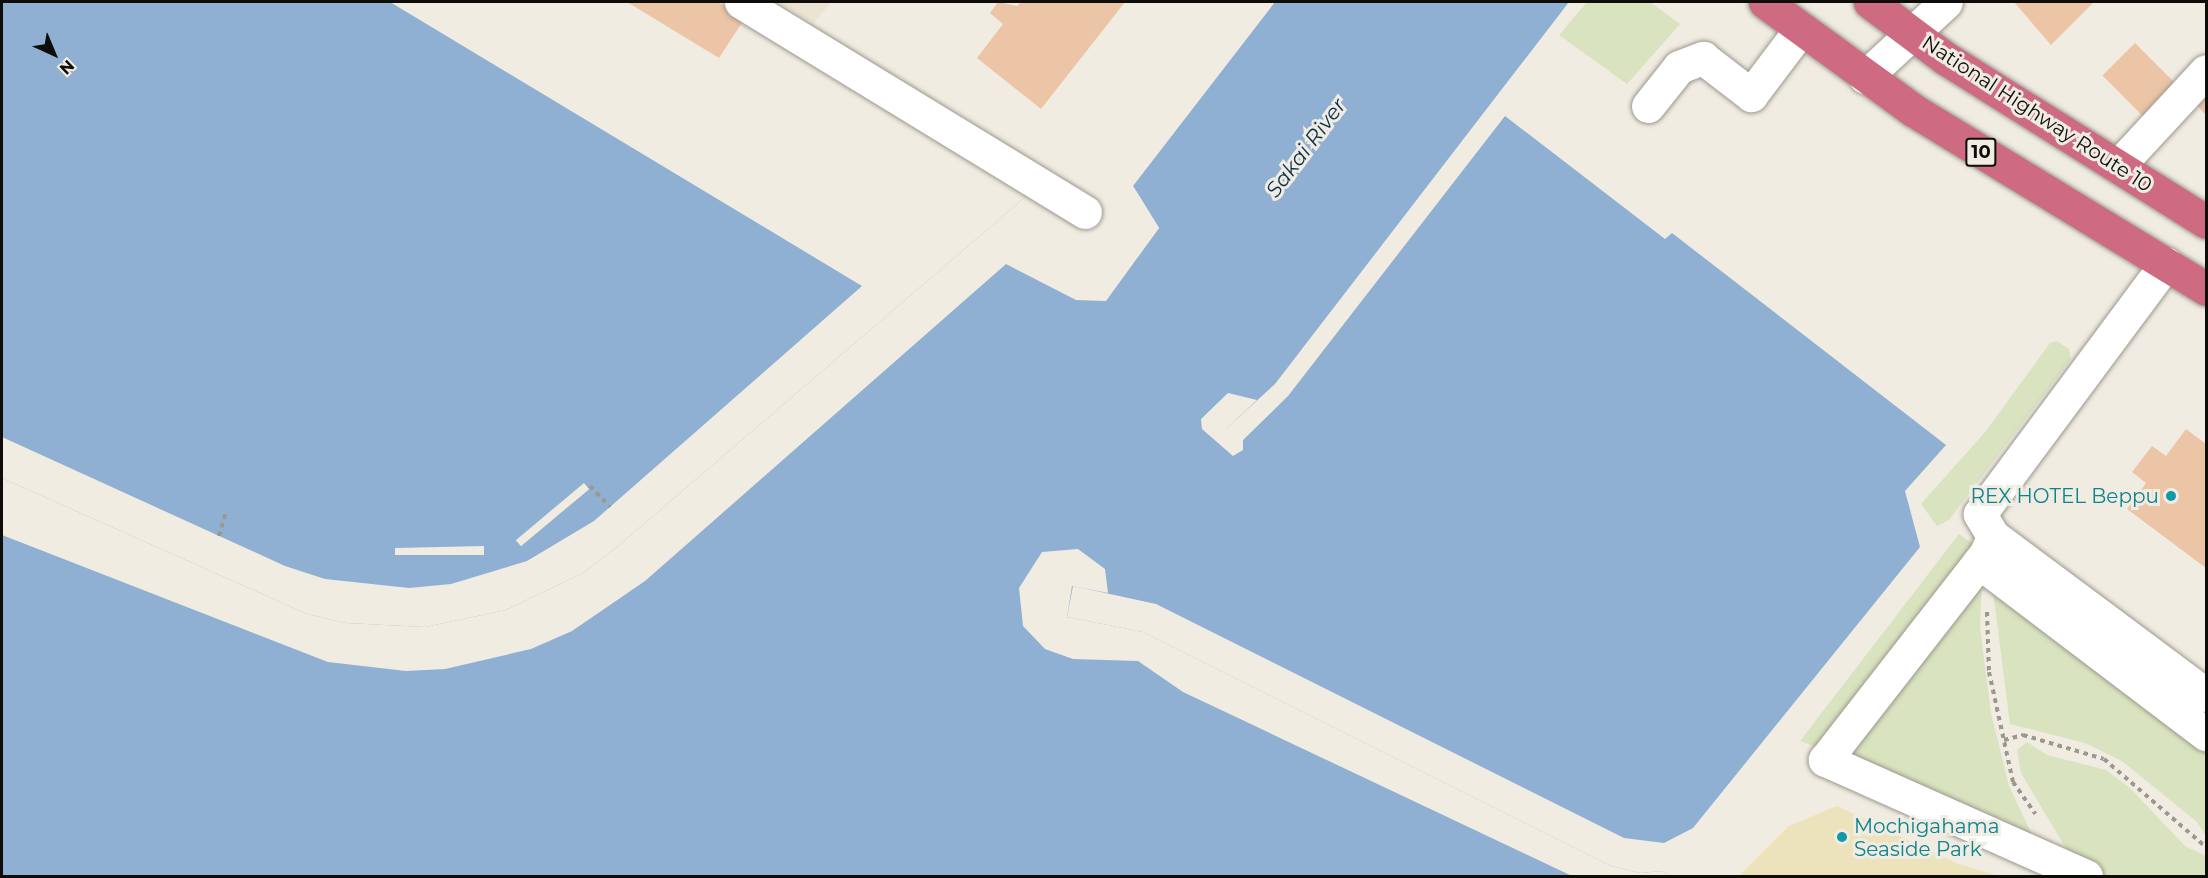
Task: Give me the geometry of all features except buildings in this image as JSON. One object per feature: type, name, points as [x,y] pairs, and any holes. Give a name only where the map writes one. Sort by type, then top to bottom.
[{"type":"highway","name":"10","points":[[1765,2],[1865,77],[2206,289]]},
{"type":"highway","name":"National Highway Route 10","points":[[1870,2],[1908,31],[2206,222]]},
{"type":"street","points":[[741,2],[1085,212]]},
{"type":"street","points":[[1865,77],[1908,31],[1946,2]]},
{"type":"street","points":[[1648,106],[1679,67],[1703,58],[1751,95],[1801,29]]},
{"type":"street","points":[[2118,166],[2206,71]]},
{"type":"street","points":[[2166,264],[1980,514],[1986,549],[2206,734]]},
{"type":"street","points":[[1986,549],[2206,695]]},
{"type":"street","points":[[1986,549],[1825,760],[2086,876]]},
{"type":"path","points":[[590,486],[610,507]]},
{"type":"path","points":[[219,536],[226,511]]},
{"type":"path","points":[[1986,549],[1989,672],[2013,782],[2046,830],[2045,856]]},
{"type":"path","points":[[2004,740],[2023,735],[2104,759],[2206,847]]},
{"type":"shaded area","points":[[778,2],[831,2],[814,23]]},
{"type":"green space","points":[[1587,2],[1650,2],[1680,24],[1627,84],[1559,35]]},
{"type":"green space","points":[[2057,341],[2069,349],[2071,359],[1949,520],[1937,526],[1921,504],[1986,431],[2050,343]]},
{"type":"green space","points":[[1959,534],[1979,548],[1816,747],[1800,741]]},
{"type":"green space","points":[[1982,579],[1980,627],[1991,713],[2009,786],[2033,837],[1856,762],[1851,753]]},
{"type":"green space","points":[[1993,591],[2206,751],[2206,836],[2197,822],[2122,761],[2085,743],[2010,724]]},
{"type":"green space","points":[[2027,742],[2047,755],[2106,770],[2130,788],[2185,846],[2206,856],[2206,876],[2100,876],[2073,860],[2021,773],[2017,750]]},
{"type":"sand","name":"Mochigahama Seaside Park","points":[[1837,806],[1956,863],[1999,876],[1739,876],[1789,826]]},
{"type":"water","points":[[2,2],[390,2],[862,286],[594,521],[527,561],[451,584],[409,588],[325,579],[285,566],[2,437]]},
{"type":"water","name":"Sakai River","points":[[1275,2],[1569,2],[1275,384],[1227,428],[1240,443],[1288,396],[1505,116],[1665,239],[1672,233],[1946,445],[1905,491],[1920,547],[1693,828],[1664,843],[1624,838],[1156,604],[1073,586],[1067,617],[1143,632],[1611,866],[1640,873],[1663,871],[1669,876],[2,876],[2,478],[307,614],[346,623],[425,627],[506,610],[583,573],[617,547],[1031,192],[1137,258],[1159,228],[1133,186]]},
{"type":"pier","points":[[1133,186],[1159,228],[1106,301],[1076,300],[1006,264],[645,581],[572,631],[531,649],[445,669],[406,671],[328,662],[2,535],[2,478],[307,614],[346,623],[425,627],[506,610],[583,573],[617,547],[1031,192],[1136,254],[1155,228]]},
{"type":"pier","points":[[1228,393],[1257,400],[1227,428],[1243,441],[1243,450],[1233,456],[1202,429],[1201,419]]},
{"type":"pier","points":[[584,483],[589,489],[521,546],[516,540]]},
{"type":"pier","points":[[484,546],[484,555],[395,555],[395,548]]},
{"type":"pier","points":[[1078,549],[1105,569],[1108,593],[1072,586],[1067,617],[1143,632],[1611,866],[1640,873],[1663,871],[1669,876],[1572,876],[1183,692],[1138,661],[1073,659],[1045,649],[1023,626],[1019,588],[1042,552]]},
{"type":"place","name":"REX HOTEL Beppu","points":[[2171,496]]},
{"type":"place","name":"Mochigahama Seaside Park","points":[[1842,837]]}]
